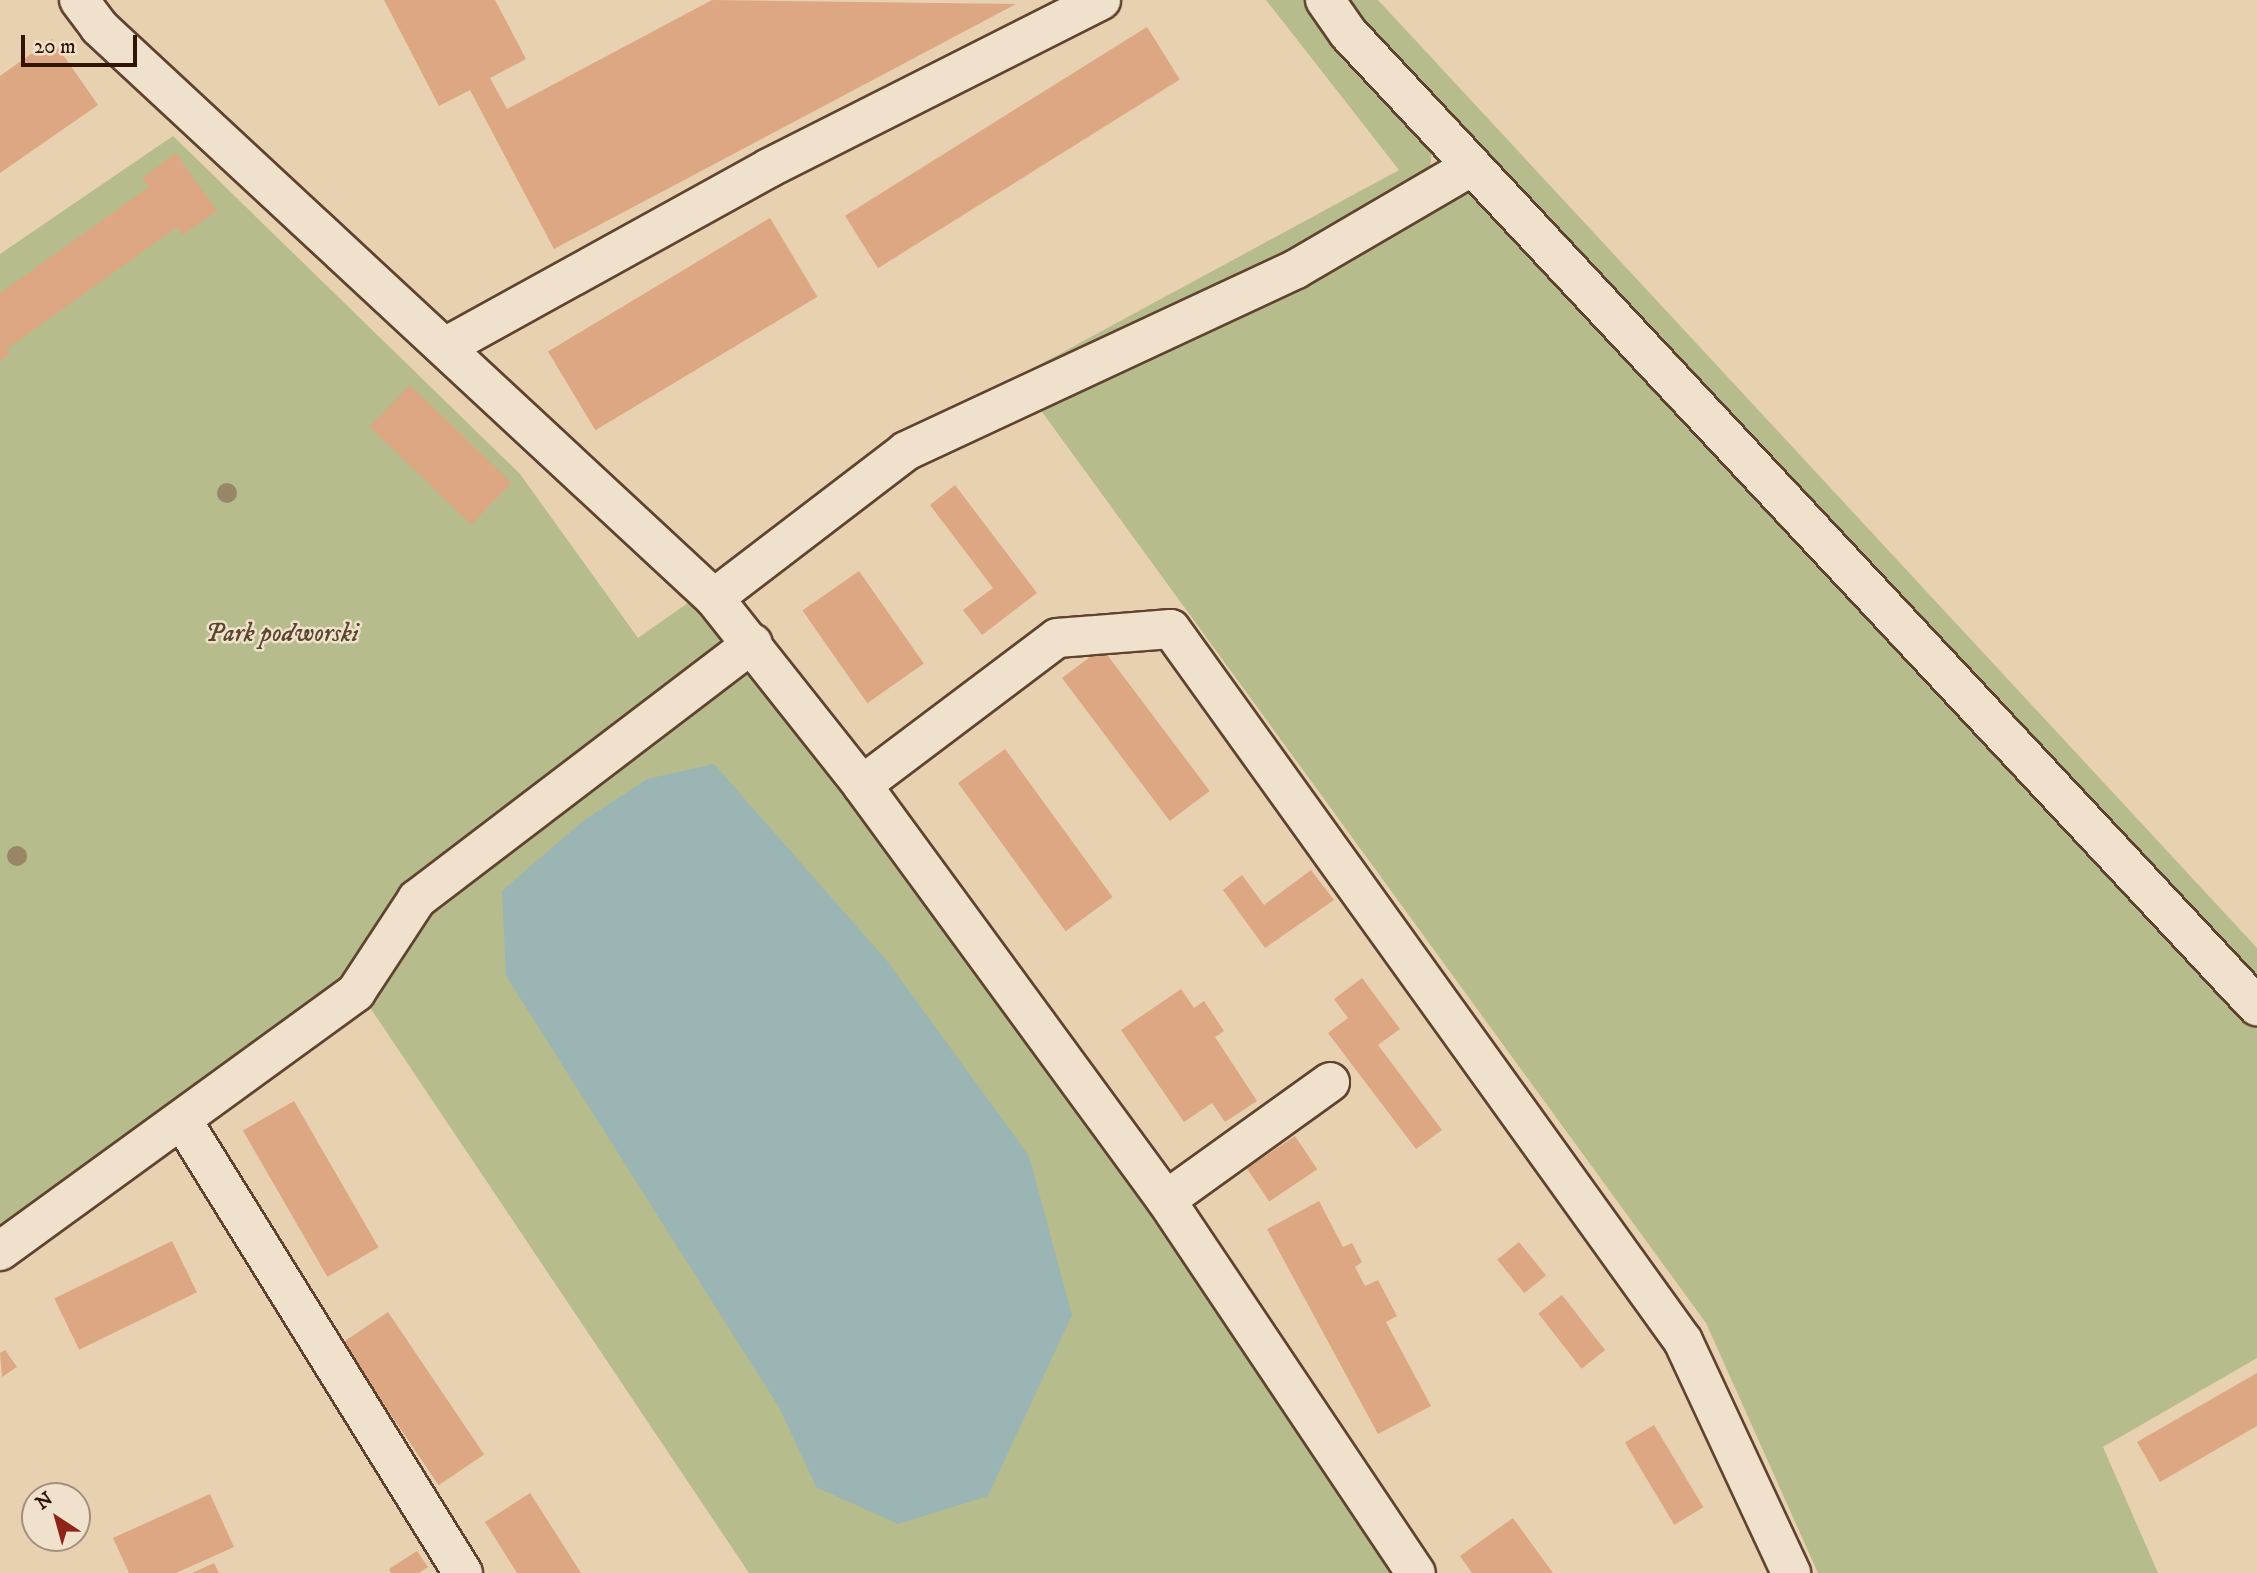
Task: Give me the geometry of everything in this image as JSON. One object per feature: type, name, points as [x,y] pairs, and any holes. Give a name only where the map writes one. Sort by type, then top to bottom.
[{"type":"street","points":[[79,0],[99,27],[714,598],[753,643],[862,785],[1166,1200],[1416,1573]]},
{"type":"street","points":[[445,347],[769,168],[1101,0]]},
{"type":"street","points":[[1325,0],[1348,33],[2257,1006]]},
{"type":"street","points":[[714,598],[906,452],[1296,269],[1472,166]]},
{"type":"street","points":[[862,785],[1057,638],[1171,629],[1683,1341],[1791,1573]]},
{"type":"street","points":[[0,1251],[356,992],[417,899],[753,643]]},
{"type":"street","points":[[1166,1200],[1330,1082]]},
{"type":"street","points":[[182,1120],[463,1573]]},
{"type":"green space","points":[[1266,0],[1305,0],[1334,44],[1432,151],[1429,176],[1287,257],[897,442],[1399,170]]},
{"type":"green space","points":[[1348,0],[1378,0],[2245,935],[2257,948],[2257,982],[1365,26]]},
{"type":"green space","name":"Park podworski","points":[[173,136],[520,474],[638,638],[692,600],[730,649],[347,986],[0,1238],[0,254]]},
{"type":"green space","points":[[1464,186],[2257,1029],[2257,1358],[2103,1447],[2158,1573],[1818,1573],[1706,1323],[1037,405]]},
{"type":"green space","points":[[746,659],[1150,1208],[1393,1573],[749,1573],[363,997],[426,904]]},
{"type":"water","points":[[714,764],[888,962],[1029,1156],[1072,1315],[988,1496],[898,1524],[816,1487],[780,1409],[506,976],[502,891],[583,821],[647,779]]},
{"type":"building","points":[[384,0],[495,0],[526,59],[490,78],[507,109],[712,0],[1016,4],[554,249],[470,90],[439,106]]},
{"type":"building","points":[[1147,27],[1180,80],[878,268],[845,216]]},
{"type":"building","points":[[52,39],[98,105],[0,173],[0,76]]},
{"type":"building","points":[[176,153],[217,211],[182,235],[177,227],[7,349],[10,354],[0,361],[0,293],[149,187],[142,178]]},
{"type":"building","points":[[770,218],[817,297],[595,430],[548,351]]},
{"type":"building","points":[[410,385],[511,483],[471,525],[370,427]]},
{"type":"building","points":[[955,485],[1037,593],[982,635],[963,610],[993,588],[930,505]]},
{"type":"building","points":[[859,571],[924,664],[867,703],[802,611]]},
{"type":"building","points":[[1102,648],[1210,791],[1170,821],[1062,678]]},
{"type":"building","points":[[1005,749],[1113,897],[1066,931],[958,783]]},
{"type":"building","points":[[1311,870],[1334,900],[1265,948],[1223,890],[1242,875],[1264,905]]},
{"type":"building","points":[[1362,978],[1400,1029],[1378,1045],[1442,1130],[1416,1149],[1328,1033],[1348,1018],[1334,999]]},
{"type":"building","points":[[1181,989],[1194,1008],[1204,1001],[1224,1031],[1215,1037],[1257,1101],[1225,1122],[1212,1103],[1184,1122],[1121,1030]]},
{"type":"building","points":[[294,1101],[378,1247],[327,1277],[243,1130]]},
{"type":"building","points":[[1295,1136],[1317,1169],[1269,1202],[1247,1168]]},
{"type":"building","points":[[1319,1201],[1343,1247],[1352,1243],[1362,1262],[1355,1267],[1365,1286],[1378,1280],[1397,1316],[1386,1322],[1431,1406],[1378,1434],[1267,1229]]},
{"type":"building","points":[[172,1241],[197,1292],[79,1350],[54,1298]]},
{"type":"building","points":[[1519,1242],[1546,1275],[1524,1293],[1497,1260]]},
{"type":"building","points":[[1562,1295],[1605,1350],[1581,1369],[1538,1313]]},
{"type":"building","points":[[388,1312],[484,1455],[439,1485],[342,1343]]},
{"type":"building","points":[[5,1350],[17,1367],[2,1377],[0,1353]]},
{"type":"building","points":[[2257,1373],[2257,1426],[2160,1482],[2137,1442]]},
{"type":"building","points":[[1654,1425],[1703,1507],[1674,1525],[1625,1443]]},
{"type":"building","points":[[530,1493],[581,1573],[517,1573],[485,1522]]},
{"type":"building","points":[[210,1494],[234,1547],[176,1573],[129,1573],[113,1538]]},
{"type":"building","points":[[1513,1518],[1553,1573],[1472,1573],[1460,1556]]},
{"type":"building","points":[[417,1551],[428,1567],[419,1573],[391,1573],[389,1569]]},
{"type":"building","points":[[214,1563],[219,1573],[192,1573]]}]
